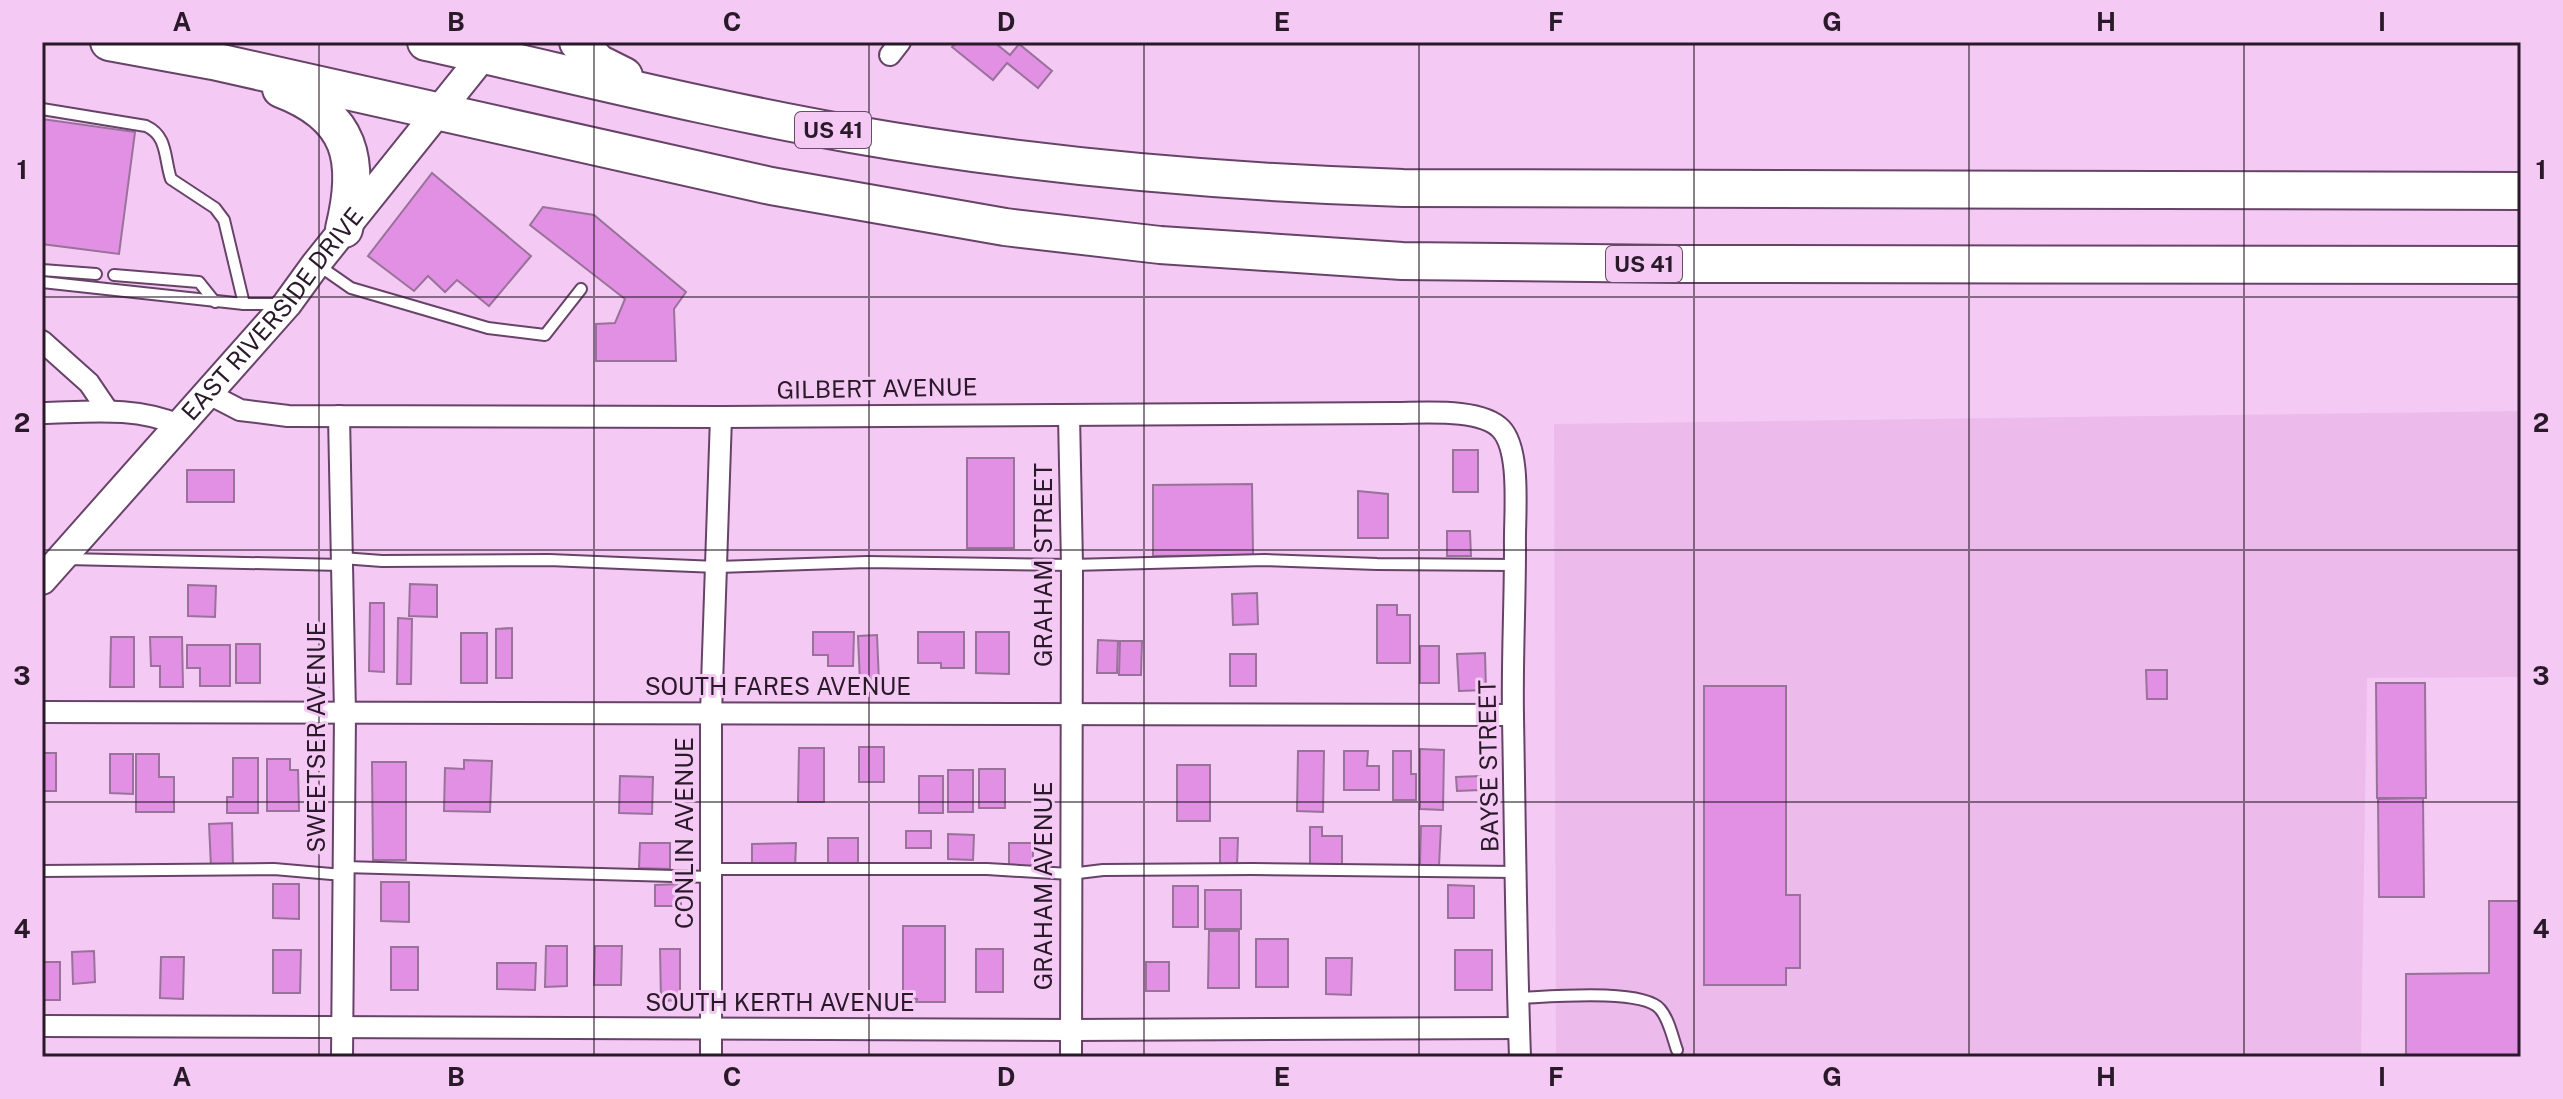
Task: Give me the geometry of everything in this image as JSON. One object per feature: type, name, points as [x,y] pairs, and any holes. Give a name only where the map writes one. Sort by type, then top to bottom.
[{"type":"highway","name":"US 41","points":[[109,42],[213,61],[771,186],[1005,227],[1236,251],[1402,261],[1675,264],[2521,265]]},
{"type":"highway","name":"US 41","points":[[426,42],[489,48],[709,105],[850,134],[1088,167],[1245,181],[1403,188],[2521,191]]},
{"type":"highway","points":[[578,42],[598,63],[616,74],[709,105]]},
{"type":"highway","points":[[213,61],[299,96],[330,117],[346,143],[353,169],[344,229]]},
{"type":"highway","points":[[2037,190],[2521,167]]},
{"type":"street","name":"EAST RIVERSIDE DRIVE","points":[[51,569],[287,304],[489,48]]},
{"type":"street","points":[[42,341],[89,383],[108,411]]},
{"type":"street","name":"GILBERT AVENUE","points":[[207,393],[240,410],[260,414],[339,416],[1396,413],[1475,416],[1502,430],[1512,447],[1514,475]]},
{"type":"street","points":[[42,413],[108,411],[154,416],[179,425]]},
{"type":"street","name":"GRAHAM STREET","points":[[1069,415],[1072,565],[1070,715]]},
{"type":"street","name":"SWEETSER AVENUE","points":[[339,416],[345,713],[342,1057]]},
{"type":"street","name":"CONLIN AVENUE","points":[[711,1057],[711,714],[721,417]]},
{"type":"street","name":"BAYSE STREET","points":[[1514,475],[1513,715],[1520,1057]]},
{"type":"street","name":"SOUTH FARES AVENUE","points":[[42,712],[1513,715]]},
{"type":"street","name":"GRAHAM AVENUE","points":[[1070,715],[1071,1057]]},
{"type":"street","name":"SOUTH KERTH AVENUE","points":[[42,1026],[1071,1030],[1519,1028]]},
{"type":"lane","points":[[42,109],[146,126],[160,134],[171,179],[215,208],[224,220],[244,304]]},
{"type":"lane","points":[[316,264],[351,288],[488,328],[545,335],[581,289]]},
{"type":"lane","points":[[42,270],[96,274]]},
{"type":"lane","points":[[114,275],[199,282],[215,302]]},
{"type":"lane","points":[[42,282],[215,302],[287,304]]},
{"type":"lane","points":[[51,569],[549,560],[717,567],[867,562],[1072,565],[1265,560],[1515,565]]},
{"type":"lane","points":[[42,871],[274,869],[711,873],[987,869],[1070,874],[1103,870],[1252,869],[1516,872]]},
{"type":"lane","points":[[1518,998],[1593,995],[1639,998],[1660,1009],[1677,1050]]},
{"type":"shaded area","points":[[2521,411],[2521,677],[2367,678],[2361,1057],[1556,1057],[1554,424]]},
{"type":"building","points":[[957,42],[994,42],[1010,55],[1019,44],[1052,71],[1038,88],[1007,63],[993,80],[952,47]]},
{"type":"building","points":[[42,119],[135,132],[119,254],[42,244]]},
{"type":"building","points":[[432,173],[531,256],[489,306],[457,280],[445,292],[428,276],[414,291],[368,256]]},
{"type":"building","points":[[543,207],[594,215],[686,292],[674,309],[676,361],[596,361],[596,324],[615,323],[625,299],[530,225]]},
{"type":"building","points":[[1453,450],[1478,450],[1478,492],[1453,492]]},
{"type":"building","points":[[967,458],[1014,458],[1014,548],[967,548]]},
{"type":"building","points":[[187,470],[234,470],[234,502],[187,502]]},
{"type":"building","points":[[1252,484],[1253,555],[1153,556],[1153,485]]},
{"type":"building","points":[[1358,491],[1388,494],[1388,538],[1358,538]]},
{"type":"building","points":[[1447,531],[1470,531],[1471,556],[1447,556]]},
{"type":"building","points":[[410,584],[437,585],[437,617],[409,616]]},
{"type":"building","points":[[188,585],[216,586],[215,617],[188,616]]},
{"type":"building","points":[[1257,593],[1258,624],[1233,625],[1232,594]]},
{"type":"building","points":[[370,603],[384,603],[384,672],[369,671]]},
{"type":"building","points":[[1377,605],[1397,605],[1397,615],[1410,615],[1410,663],[1377,663]]},
{"type":"building","points":[[398,618],[412,619],[411,684],[397,684]]},
{"type":"building","points":[[512,628],[512,678],[496,678],[496,629]]},
{"type":"building","points":[[813,632],[854,632],[853,666],[828,666],[828,655],[813,655]]},
{"type":"building","points":[[918,632],[964,632],[964,668],[941,668],[941,663],[918,663]]},
{"type":"building","points":[[976,632],[1009,632],[1009,674],[976,673]]},
{"type":"building","points":[[461,633],[487,633],[487,683],[461,683]]},
{"type":"building","points":[[877,635],[879,682],[860,683],[858,636]]},
{"type":"building","points":[[111,637],[134,637],[134,687],[110,687]]},
{"type":"building","points":[[150,637],[182,637],[183,687],[160,687],[160,666],[151,666]]},
{"type":"building","points":[[1098,640],[1118,641],[1117,673],[1097,673]]},
{"type":"building","points":[[1120,641],[1142,641],[1141,675],[1119,675]]},
{"type":"building","points":[[236,644],[260,644],[260,683],[236,683]]},
{"type":"building","points":[[187,645],[230,645],[230,686],[200,686],[200,668],[187,668]]},
{"type":"building","points":[[1420,646],[1439,646],[1439,683],[1420,683]]},
{"type":"building","points":[[1485,653],[1486,690],[1459,691],[1457,654]]},
{"type":"building","points":[[1230,654],[1256,654],[1256,686],[1230,686]]},
{"type":"building","points":[[2146,670],[2167,670],[2167,699],[2147,699]]},
{"type":"building","points":[[2376,683],[2425,683],[2426,798],[2377,798]]},
{"type":"building","points":[[1704,686],[1786,686],[1786,895],[1800,895],[1800,968],[1786,968],[1786,985],[1704,985]]},
{"type":"building","points":[[859,747],[884,747],[884,782],[859,782]]},
{"type":"building","points":[[799,748],[824,748],[824,802],[798,802]]},
{"type":"building","points":[[1420,749],[1444,750],[1443,810],[1420,809]]},
{"type":"building","points":[[1298,751],[1324,751],[1323,812],[1297,811]]},
{"type":"building","points":[[1344,751],[1368,751],[1367,766],[1379,766],[1379,790],[1344,790]]},
{"type":"building","points":[[1393,751],[1411,751],[1411,774],[1416,774],[1416,800],[1393,800]]},
{"type":"building","points":[[42,753],[56,753],[56,791],[42,791]]},
{"type":"building","points":[[110,754],[133,754],[133,794],[110,793]]},
{"type":"building","points":[[136,754],[159,754],[159,777],[174,777],[174,812],[136,812]]},
{"type":"building","points":[[233,758],[258,758],[258,813],[227,813],[227,797],[233,797]]},
{"type":"building","points":[[267,759],[290,759],[290,770],[298,770],[299,811],[267,811]]},
{"type":"building","points":[[464,760],[492,761],[490,812],[444,811],[445,768],[464,769]]},
{"type":"building","points":[[372,762],[406,762],[406,860],[373,860]]},
{"type":"building","points":[[1177,765],[1210,765],[1210,821],[1177,821]]},
{"type":"building","points":[[979,769],[1005,769],[1005,808],[979,808]]},
{"type":"building","points":[[948,770],[973,770],[973,812],[948,812]]},
{"type":"building","points":[[620,776],[653,777],[652,814],[619,813]]},
{"type":"building","points":[[919,776],[943,776],[943,813],[919,813]]},
{"type":"building","points":[[1480,776],[1481,790],[1457,791],[1456,777]]},
{"type":"building","points":[[2423,798],[2424,897],[2379,897],[2378,799]]},
{"type":"building","points":[[232,823],[233,867],[211,867],[209,824]]},
{"type":"building","points":[[1421,826],[1441,826],[1439,866],[1420,865]]},
{"type":"building","points":[[1310,827],[1322,827],[1322,836],[1342,836],[1342,866],[1310,866]]},
{"type":"building","points":[[906,831],[931,831],[931,848],[906,848]]},
{"type":"building","points":[[948,834],[974,835],[973,860],[948,859]]},
{"type":"building","points":[[828,838],[858,838],[858,864],[828,864]]},
{"type":"building","points":[[1220,838],[1238,838],[1237,867],[1220,867]]},
{"type":"building","points":[[640,843],[670,843],[670,869],[639,868]]},
{"type":"building","points":[[796,843],[795,869],[752,869],[752,844]]},
{"type":"building","points":[[1009,843],[1033,843],[1033,867],[1009,867]]},
{"type":"building","points":[[381,882],[409,882],[409,922],[381,921]]},
{"type":"building","points":[[273,884],[299,884],[299,919],[273,918]]},
{"type":"building","points":[[680,884],[681,906],[655,906],[655,885]]},
{"type":"building","points":[[1448,885],[1474,886],[1474,918],[1448,918]]},
{"type":"building","points":[[1173,886],[1198,886],[1198,927],[1173,927]]},
{"type":"building","points":[[1205,890],[1241,890],[1241,929],[1205,929]]},
{"type":"building","points":[[2489,901],[2521,901],[2521,1057],[2406,1057],[2406,974],[2489,973]]},
{"type":"building","points":[[903,926],[945,926],[945,1002],[903,999]]},
{"type":"building","points":[[1209,931],[1239,931],[1239,988],[1208,988]]},
{"type":"building","points":[[1256,939],[1288,939],[1288,987],[1256,987]]},
{"type":"building","points":[[546,946],[567,946],[567,986],[545,987]]},
{"type":"building","points":[[595,946],[622,946],[621,985],[594,985]]},
{"type":"building","points":[[391,947],[418,947],[418,990],[391,990]]},
{"type":"building","points":[[660,949],[680,949],[680,1000],[661,1001]]},
{"type":"building","points":[[976,949],[1003,949],[1003,992],[976,992]]},
{"type":"building","points":[[273,950],[301,950],[300,993],[273,993]]},
{"type":"building","points":[[1455,950],[1492,950],[1492,990],[1455,990]]},
{"type":"building","points":[[94,951],[95,982],[73,984],[72,952]]},
{"type":"building","points":[[161,957],[184,957],[183,999],[160,998]]},
{"type":"building","points":[[1326,958],[1352,958],[1351,995],[1326,994]]},
{"type":"building","points":[[43,962],[60,962],[60,1000],[43,1000]]},
{"type":"building","points":[[1146,962],[1169,962],[1169,991],[1146,991]]},
{"type":"building","points":[[497,963],[536,963],[535,990],[497,989]]}]
